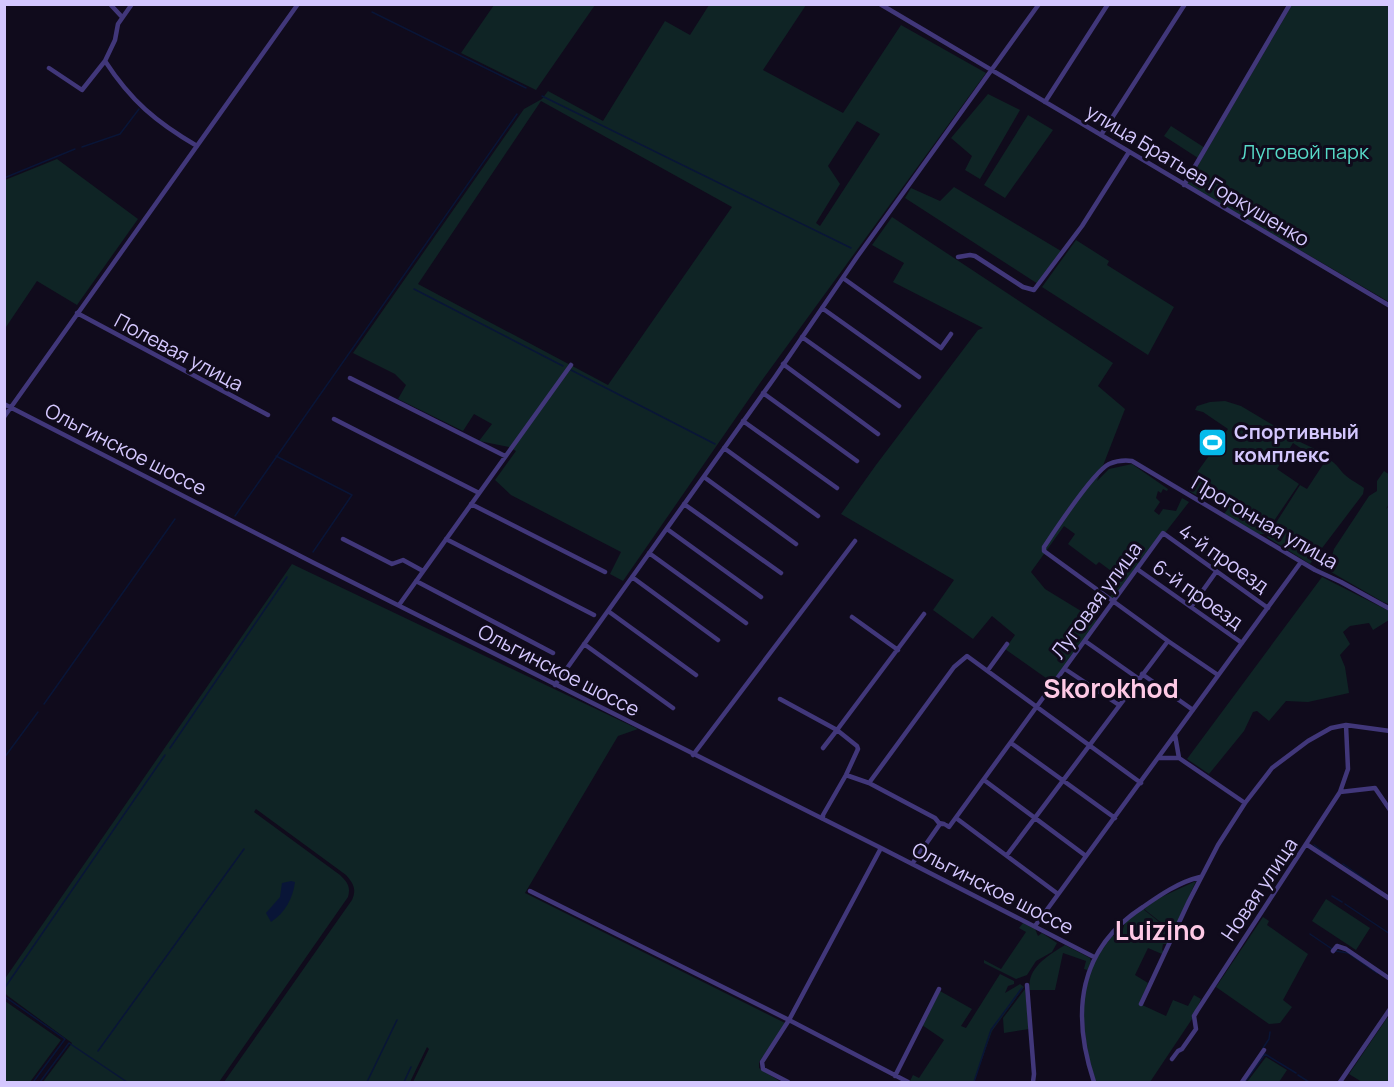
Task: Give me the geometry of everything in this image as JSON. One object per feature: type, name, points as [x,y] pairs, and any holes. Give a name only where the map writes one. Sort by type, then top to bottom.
[{"type":"street","points":[[110,4],[122,17]]},
{"type":"street","points":[[49,68],[82,90],[105,61],[115,40],[118,24],[132,4]]},
{"type":"street","points":[[4,417],[298,4]]},
{"type":"street","name":"улица Братьев Горкушенко","points":[[880,4],[1389,306]]},
{"type":"street","points":[[555,685],[1039,4]]},
{"type":"street","points":[[1046,102],[1108,4]]},
{"type":"street","points":[[1101,135],[1185,4]]},
{"type":"street","points":[[1184,184],[1290,4]]},
{"type":"street","points":[[105,61],[144,110],[179,136],[197,146]]},
{"type":"street","points":[[958,257],[975,256],[1023,287],[1034,290],[1082,226],[1129,152]]},
{"type":"street","points":[[843,278],[941,348],[951,334]]},
{"type":"street","points":[[822,308],[919,377]]},
{"type":"street","name":"Полевая улица","points":[[77,313],[268,415]]},
{"type":"street","points":[[802,337],[899,406]]},
{"type":"street","points":[[783,364],[878,434]]},
{"type":"street","points":[[399,605],[571,365]]},
{"type":"street","points":[[350,378],[505,456]]},
{"type":"street","points":[[763,393],[857,461]]},
{"type":"street","name":"Ольгинское шоссе","points":[[4,404],[295,554],[1094,957]]},
{"type":"street","points":[[333,419],[479,493]]},
{"type":"street","points":[[743,421],[837,488]]},
{"type":"street","points":[[724,448],[818,516]]},
{"type":"street","name":"Прогонная улица","points":[[1114,601],[1044,551],[1044,547],[1099,471],[1107,465],[1126,460],[1132,461],[1301,562],[1389,609]]},
{"type":"street","points":[[704,477],[796,544]]},
{"type":"street","points":[[471,504],[605,572]]},
{"type":"street","points":[[684,504],[781,573]]},
{"type":"street","points":[[667,529],[761,597]]},
{"type":"street","name":"Луговая улица","points":[[912,864],[940,824],[950,827],[1163,532]]},
{"type":"street","name":"4-й проезд","points":[[1163,532],[1268,608]]},
{"type":"street","points":[[343,538],[392,564],[403,560],[423,571]]},
{"type":"street","points":[[446,539],[594,615]]},
{"type":"street","points":[[693,755],[855,541]]},
{"type":"street","points":[[649,553],[746,622]]},
{"type":"street","points":[[1035,926],[1301,562]]},
{"type":"street","name":"6-й проезд","points":[[1137,569],[1242,643]]},
{"type":"street","points":[[1191,607],[1216,572]]},
{"type":"street","points":[[632,578],[718,640]]},
{"type":"street","points":[[416,581],[553,653]]},
{"type":"street","points":[[1114,601],[1218,675]]},
{"type":"street","points":[[608,610],[696,675]]},
{"type":"street","points":[[823,748],[924,614]]},
{"type":"street","points":[[852,617],[898,650]]},
{"type":"street","points":[[1085,641],[1193,710]]},
{"type":"street","points":[[1007,855],[1168,641]]},
{"type":"street","points":[[584,644],[673,708]]},
{"type":"street","points":[[988,670],[1008,644]]},
{"type":"street","points":[[869,783],[954,667],[963,658],[970,657],[1141,783]]},
{"type":"street","points":[[1065,669],[1119,705]]},
{"type":"street","points":[[780,699],[837,730],[857,746],[858,749],[846,775],[823,815],[823,819]]},
{"type":"street","points":[[1141,1004],[1200,877],[1260,781],[1281,761],[1323,732],[1346,725],[1389,731]]},
{"type":"street","name":"Новая улица","points":[[1172,1059],[1196,1029],[1194,1016],[1197,1011],[1340,792],[1348,769],[1346,725]]},
{"type":"street","points":[[1175,735],[1179,758]]},
{"type":"street","points":[[1011,743],[1115,818]]},
{"type":"street","points":[[1159,758],[1179,758],[1245,803]]},
{"type":"street","points":[[846,775],[869,783],[935,818],[939,823],[945,824]]},
{"type":"street","points":[[984,780],[1086,856]]},
{"type":"street","points":[[1340,792],[1375,788],[1389,810]]},
{"type":"street","points":[[956,818],[1058,894]]},
{"type":"street","points":[[1306,844],[1389,899]]},
{"type":"street","points":[[788,1083],[763,1069],[762,1065],[789,1020],[881,848]]},
{"type":"street","points":[[1094,1083],[1083,1042],[1082,1008],[1085,986],[1094,957],[1120,924],[1138,909],[1164,893],[1200,877]]},
{"type":"street","points":[[530,891],[789,1020],[908,1083]]},
{"type":"street","points":[[1333,951],[1337,946],[1346,949],[1389,979]]},
{"type":"street","points":[[1027,985],[1033,1083]]},
{"type":"street","points":[[895,1076],[939,989]]},
{"type":"street","points":[[1340,1083],[1389,1009]]},
{"type":"street","points":[[1242,1083],[1264,1050]]},
{"type":"green space","points":[[494,5],[595,5],[536,90],[461,53]]},
{"type":"green space","points":[[709,5],[806,5],[763,70],[843,113],[901,25],[986,73],[760,383],[623,581],[610,574],[621,552],[511,495],[495,480],[516,451],[509,447],[479,441],[492,424],[474,414],[463,431],[398,399],[406,385],[395,374],[353,353],[524,109],[542,99],[548,91],[603,121],[665,21],[690,35]],"holes":[[[541,101],[732,207],[608,385],[418,284]],[[857,121],[880,134],[820,226],[816,223],[840,184],[828,166]]]},
{"type":"green space","name":"Луговой парк","points":[[1292,5],[1389,5],[1389,302],[1187,184]]},
{"type":"green space","points":[[988,94],[1020,110],[980,179],[965,170],[972,156],[951,138]]},
{"type":"green space","points":[[1028,115],[1053,130],[1005,198],[984,185]]},
{"type":"green space","points":[[1171,126],[1205,148],[1198,158],[1164,136]]},
{"type":"green space","points":[[57,159],[138,219],[77,305],[37,281],[6,327],[4,326],[5,180]]},
{"type":"green space","points":[[954,187],[1061,251],[1038,284],[905,198],[911,188],[940,201]]},
{"type":"green space","points":[[892,217],[1113,363],[1098,386],[1125,409],[1097,481],[1109,469],[1132,464],[1168,489],[1167,491],[1163,489],[1161,493],[1158,491],[1156,498],[1160,502],[1154,511],[1159,515],[1163,509],[1176,511],[1182,498],[1189,502],[1113,600],[1109,598],[1116,589],[1111,586],[1118,576],[1099,562],[1096,565],[1068,544],[1075,534],[1064,526],[1031,572],[1045,589],[1099,622],[1053,683],[1005,649],[1015,635],[992,616],[973,639],[933,610],[954,580],[841,514],[978,330],[983,328],[893,282],[904,263],[872,245]]},
{"type":"green space","points":[[1076,240],[1109,261],[1107,265],[1174,307],[1148,355],[1042,287]]},
{"type":"green space","points":[[1225,401],[1241,406],[1278,428],[1281,433],[1315,449],[1318,454],[1317,459],[1293,443],[1277,469],[1299,484],[1265,534],[1258,534],[1224,514],[1230,506],[1209,493],[1202,491],[1196,495],[1189,491],[1193,478],[1228,429],[1203,412],[1195,410],[1197,406],[1210,402]]},
{"type":"green space","points":[[1322,456],[1334,462],[1347,476],[1364,488],[1363,494],[1310,564],[1267,537],[1300,485],[1307,489],[1324,463],[1320,460]]},
{"type":"green space","points":[[1384,471],[1390,475],[1389,504],[1386,509],[1389,506],[1389,604],[1331,572],[1335,566],[1332,556],[1334,549],[1369,496],[1377,491],[1377,481]]},
{"type":"green space","points":[[292,564],[638,729],[618,736],[525,893],[785,1023],[785,1027],[759,1062],[759,1068],[781,1082],[413,1082],[429,1049],[427,1047],[410,1082],[224,1082],[352,900],[354,893],[352,884],[346,875],[256,809],[254,812],[340,875],[348,885],[349,893],[219,1082],[43,1082],[72,1043],[8,996],[5,993],[4,980]]},
{"type":"green space","points":[[1322,577],[1389,611],[1389,620],[1373,630],[1369,623],[1350,626],[1343,632],[1350,644],[1340,655],[1345,667],[1349,693],[1308,702],[1286,701],[1269,721],[1257,711],[1253,712],[1244,731],[1209,774],[1187,759]]},
{"type":"green space","points":[[1196,881],[1173,932],[1144,909],[1157,899]]},
{"type":"green space","points":[[1326,899],[1370,928],[1356,950],[1312,921]]},
{"type":"green space","points":[[1143,909],[1173,933],[1167,944],[1163,944],[1162,954],[1148,948],[1135,975],[1148,983],[1140,1004],[1166,1016],[1173,1000],[1188,1006],[1194,995],[1201,999],[1192,1019],[1150,1082],[1096,1082],[1088,1053],[1084,1023],[1085,992],[1096,960],[1112,936],[1117,936],[1125,922]]},
{"type":"green space","points":[[1263,917],[1269,921],[1267,925],[1308,954],[1283,1000],[1292,1007],[1280,1023],[1269,1024],[1216,987]]},
{"type":"green space","points":[[1023,923],[1035,929],[1038,936],[1042,933],[1057,943],[1052,952],[1036,961],[1027,975],[1016,979],[984,963],[984,960],[1001,969],[1026,932],[1019,928]]},
{"type":"green space","points":[[1065,945],[1090,958],[1088,970],[1084,969],[1086,961],[1063,953],[1055,990],[1030,990],[1030,982],[1035,969]]},
{"type":"green space","points":[[1000,974],[1014,981],[1005,993],[1020,984],[1024,987],[992,1031],[974,1082],[910,1081],[913,1075],[919,1078],[944,1040],[922,1025],[940,991],[972,1009],[961,1026],[966,1028]]},
{"type":"green space","points":[[1025,989],[1029,1029],[1004,1033],[1003,1018]]},
{"type":"green space","points":[[5,1001],[61,1040],[30,1082],[5,1081]]},
{"type":"green space","points":[[1389,1018],[1389,1082],[1362,1082],[1349,1074]]},
{"type":"green space","points":[[1266,1057],[1287,1070],[1279,1082],[1247,1082]]},
{"type":"water","points":[[295,882],[290,899],[284,910],[271,922],[266,913],[280,897],[282,883]]},
{"type":"waterway","points":[[372,12],[526,88]]},
{"type":"waterway","points":[[542,96],[851,248]]},
{"type":"waterway","points":[[82,147],[120,134],[139,109]]},
{"type":"waterway","points":[[235,516],[517,114]]},
{"type":"waterway","points":[[4,178],[75,149]]},
{"type":"waterway","points":[[414,289],[563,366]]},
{"type":"waterway","points":[[571,370],[715,444]]},
{"type":"waterway","points":[[276,456],[352,495],[313,552]]},
{"type":"waterway","points":[[44,704],[175,519]]},
{"type":"waterway","points":[[170,748],[287,577]]},
{"type":"waterway","points":[[4,758],[38,712]]},
{"type":"waterway","points":[[6,986],[165,755]]},
{"type":"waterway","points":[[1314,845],[1323,852]]},
{"type":"waterway","points":[[98,1051],[244,849]]},
{"type":"waterway","points":[[1325,853],[1335,860]]},
{"type":"waterway","points":[[1343,864],[1370,883]]},
{"type":"waterway","points":[[1332,896],[1342,902]]},
{"type":"waterway","points":[[1345,904],[1390,934]]},
{"type":"waterway","points":[[1310,934],[1332,949]]},
{"type":"waterway","points":[[1336,951],[1348,953],[1377,973]]},
{"type":"waterway","points":[[1390,966],[1390,974]]},
{"type":"waterway","points":[[974,1082],[991,1030],[1022,988]]},
{"type":"waterway","points":[[4,996],[65,1039],[34,1081]]},
{"type":"waterway","points":[[367,1082],[397,1020]]},
{"type":"waterway","points":[[1263,1048],[1269,1039],[1270,1032]]},
{"type":"waterway","points":[[40,1082],[69,1043],[127,1082]]},
{"type":"waterway","points":[[1245,1082],[1265,1054],[1296,1073]]},
{"type":"waterway","points":[[404,1082],[411,1067]]},
{"type":"waterway","points":[[1298,1075],[1309,1082]]},
{"type":"place","name":"Спортивный комплекс","points":[[1213,443]]},
{"type":"district","name":"Skorokhod","points":[[1111,688]]},
{"type":"district","name":"Luizino","points":[[1160,930]]}]
